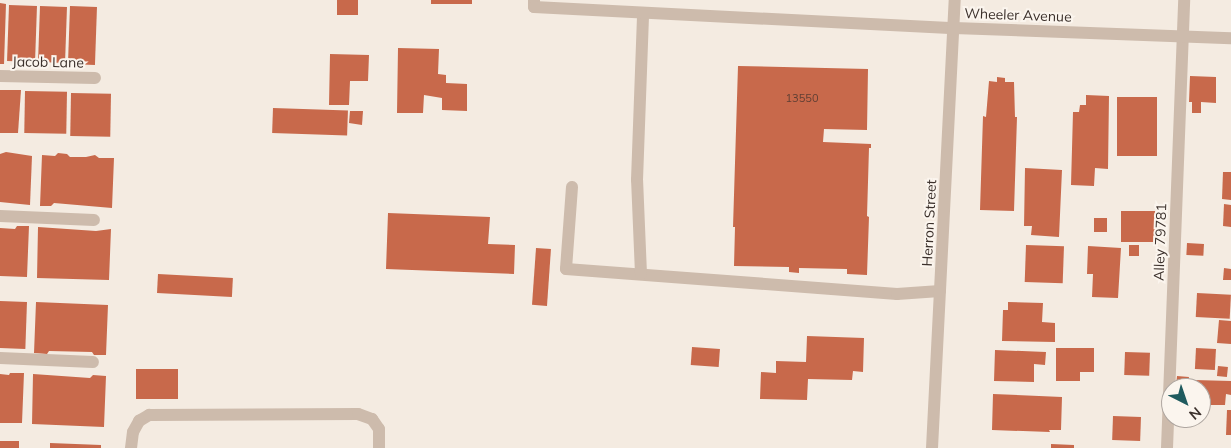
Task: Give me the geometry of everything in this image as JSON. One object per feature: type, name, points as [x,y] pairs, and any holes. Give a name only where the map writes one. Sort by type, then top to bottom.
[{"type":"street","name":"Herron Street","points":[[932,448],[955,0]]},
{"type":"street","name":"Alley 79781","points":[[1167,448],[1184,0]]},
{"type":"street","name":"Wheeler Avenue","points":[[534,4],[643,13],[954,28],[1231,38]]},
{"type":"street","points":[[641,274],[636,180],[643,13]]},
{"type":"street","name":"Jacob Lane","points":[[0,76],[95,78]]},
{"type":"street","points":[[572,187],[566,269],[897,294],[940,291]]},
{"type":"street","points":[[0,216],[94,220]]},
{"type":"street","points":[[0,358],[93,362]]},
{"type":"street","points":[[131,448],[133,432],[139,421],[149,415],[358,414],[372,419],[379,429],[379,448]]},
{"type":"building","points":[[337,0],[358,0],[358,15],[337,15]]},
{"type":"building","points":[[431,0],[472,0],[472,4],[431,4]]},
{"type":"building","points":[[0,3],[6,4],[4,64],[0,64]]},
{"type":"building","points":[[9,5],[37,6],[35,62],[7,61]]},
{"type":"building","points":[[40,6],[67,7],[65,63],[38,62]]},
{"type":"building","points":[[70,6],[97,7],[95,65],[68,64]]},
{"type":"building","points":[[398,48],[439,49],[438,74],[446,75],[446,83],[467,84],[467,111],[442,110],[442,98],[424,95],[423,113],[397,113]]},
{"type":"building","points":[[330,54],[369,55],[368,81],[350,81],[349,105],[329,105]]},
{"type":"building","points":[[738,66],[868,69],[867,130],[824,129],[823,142],[871,144],[871,148],[869,148],[867,275],[847,274],[847,269],[799,268],[799,273],[789,272],[789,267],[734,266],[735,227],[733,227]]},
{"type":"building","points":[[1190,76],[1216,77],[1216,103],[1201,102],[1201,113],[1192,113],[1192,102],[1189,102]]},
{"type":"building","points":[[997,77],[1005,78],[1005,82],[1014,82],[1015,117],[1017,117],[1014,211],[980,210],[983,116],[986,117],[989,81],[997,82]]},
{"type":"building","points":[[0,90],[21,90],[18,133],[0,133]]},
{"type":"building","points":[[25,91],[67,92],[66,134],[24,133]]},
{"type":"building","points":[[71,93],[111,94],[110,137],[70,136]]},
{"type":"building","points":[[1086,95],[1109,96],[1108,169],[1095,168],[1094,186],[1071,185],[1073,112],[1079,112],[1080,105],[1086,105]]},
{"type":"building","points":[[1117,97],[1157,97],[1157,156],[1117,156]]},
{"type":"building","points":[[273,108],[348,111],[347,136],[272,133]]},
{"type":"building","points":[[350,111],[363,111],[362,125],[349,123]]},
{"type":"building","points":[[6,152],[32,156],[30,205],[0,202],[0,154]]},
{"type":"building","points":[[58,153],[67,154],[70,157],[95,155],[99,158],[114,158],[112,208],[54,203],[51,206],[40,206],[42,155],[55,156]]},
{"type":"building","points":[[1025,168],[1062,170],[1059,237],[1031,235],[1032,226],[1024,226]]},
{"type":"building","points":[[1223,172],[1231,172],[1231,200],[1222,199]]},
{"type":"building","points":[[1224,204],[1231,205],[1231,227],[1223,226]]},
{"type":"building","points":[[1121,211],[1155,211],[1155,242],[1121,242]]},
{"type":"building","points":[[388,213],[490,217],[488,244],[515,245],[514,274],[386,269]]},
{"type":"building","points":[[1094,218],[1107,218],[1107,232],[1094,232]]},
{"type":"building","points":[[17,226],[29,226],[27,277],[0,276],[0,228],[15,229]]},
{"type":"building","points":[[38,227],[96,231],[111,229],[109,280],[37,278]]},
{"type":"building","points":[[1187,243],[1204,244],[1203,256],[1186,255]]},
{"type":"building","points":[[1026,245],[1064,246],[1063,283],[1025,282]]},
{"type":"building","points":[[1129,245],[1139,245],[1139,256],[1129,256]]},
{"type":"building","points":[[1088,246],[1121,248],[1118,298],[1092,297],[1093,274],[1087,274]]},
{"type":"building","points":[[536,248],[551,249],[547,306],[532,305]]},
{"type":"building","points":[[1224,268],[1231,269],[1231,280],[1223,280]]},
{"type":"building","points":[[158,274],[233,278],[232,297],[157,293]]},
{"type":"building","points":[[1197,293],[1231,295],[1230,319],[1196,317]]},
{"type":"building","points":[[0,301],[27,302],[25,349],[0,348]]},
{"type":"building","points":[[36,302],[108,305],[106,355],[94,355],[92,352],[49,351],[47,354],[34,353]]},
{"type":"building","points":[[1008,302],[1043,303],[1042,322],[1055,323],[1055,342],[1002,341],[1003,310],[1008,310]]},
{"type":"building","points":[[1219,320],[1231,321],[1231,344],[1217,343]]},
{"type":"building","points":[[807,336],[864,338],[863,372],[853,371],[852,380],[808,379],[807,400],[760,399],[761,372],[776,373],[776,361],[806,362]]},
{"type":"building","points":[[692,347],[720,349],[719,367],[691,365]]},
{"type":"building","points":[[1056,348],[1094,348],[1094,372],[1080,372],[1080,381],[1056,381]]},
{"type":"building","points":[[1196,348],[1216,349],[1215,370],[1195,369]]},
{"type":"building","points":[[995,350],[1046,352],[1045,365],[1034,364],[1034,382],[994,381]]},
{"type":"building","points":[[1125,352],[1150,353],[1149,376],[1124,375]]},
{"type":"building","points":[[1218,366],[1228,367],[1227,377],[1217,376]]},
{"type":"building","points":[[136,369],[178,369],[178,399],[136,399]]},
{"type":"building","points":[[10,373],[24,373],[22,423],[0,423],[0,374],[9,375]]},
{"type":"building","points":[[33,374],[90,378],[93,375],[106,376],[104,427],[32,424]]},
{"type":"building","points":[[1177,376],[1189,377],[1189,378],[1177,378]]},
{"type":"building","points":[[1211,380],[1231,381],[1231,395],[1226,394],[1225,405],[1211,405]]},
{"type":"building","points":[[993,394],[1062,397],[1061,430],[1049,430],[1050,432],[992,430]]},
{"type":"building","points":[[1227,410],[1231,410],[1231,435],[1226,435]]},
{"type":"building","points":[[1113,416],[1141,417],[1140,441],[1112,440]]},
{"type":"building","points":[[0,441],[19,441],[19,448],[0,448]]},
{"type":"building","points":[[50,443],[101,445],[101,448],[50,448]]},
{"type":"building","points":[[1051,444],[1074,445],[1074,448],[1051,448]]}]
